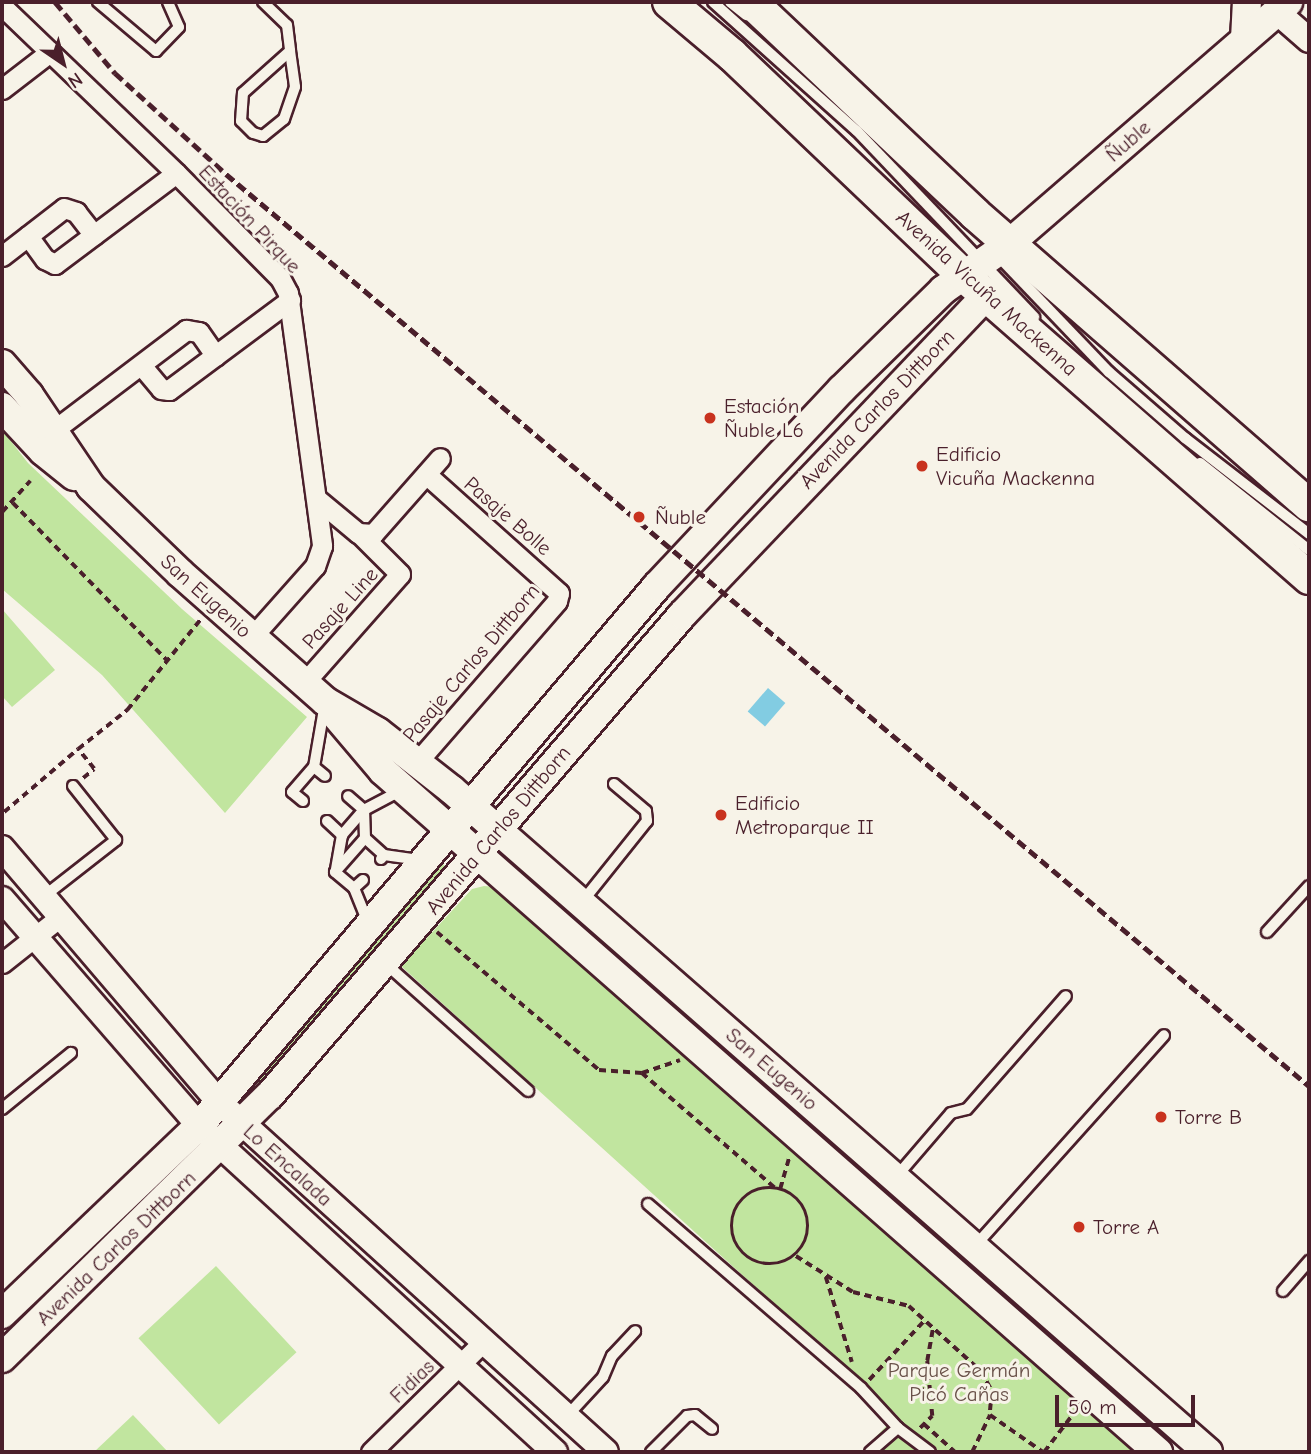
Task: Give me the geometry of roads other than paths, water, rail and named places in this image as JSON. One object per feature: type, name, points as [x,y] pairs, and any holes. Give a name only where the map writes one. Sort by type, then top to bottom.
[{"type":"main road","name":"Avenida Vicuña Mackenna","points":[[669,2],[987,256],[1309,505]]},
{"type":"main road","name":"Avenida Vicuña Mackenna","points":[[751,2],[987,256],[996,291],[1309,578]]},
{"type":"main road","points":[[1245,39],[1247,2]]},
{"type":"main road","name":"Ñuble","points":[[987,256],[1245,39],[1277,5]]},
{"type":"main road","name":"Avenida Carlos Dittborn","points":[[2,1314],[220,1103],[716,521],[849,382],[987,256]]},
{"type":"main road","name":"Avenida Carlos Dittborn","points":[[2,1357],[243,1124],[682,615],[996,291]]},
{"type":"main road","name":"San Eugenio","points":[[2,364],[54,430],[91,487]]},
{"type":"main road","name":"San Eugenio","points":[[2,407],[43,451],[91,487],[215,604],[304,683],[325,701],[418,761],[1208,1452]]},
{"type":"main road","name":"San Eugenio","points":[[325,701],[365,752],[404,789],[1158,1452]]},
{"type":"main road","points":[[1089,1392],[1100,1357]]},
{"type":"main road","points":[[1121,1420],[1123,1400],[1143,1394]]},
{"type":"street","points":[[1277,5],[1309,40]]},
{"type":"street","name":"Estación Pirque","points":[[2,6],[281,278],[290,300],[322,546],[315,566],[253,637]]},
{"type":"street","points":[[2,89],[50,52]]},
{"type":"street","points":[[28,236],[52,264],[176,173]]},
{"type":"street","points":[[2,256],[68,208],[94,235]]},
{"type":"street","points":[[141,365],[161,389],[169,390],[290,300]]},
{"type":"street","points":[[54,430],[192,328],[216,356]]},
{"type":"street","name":"Pasaje Line","points":[[360,534],[378,531],[440,458]]},
{"type":"street","name":"Pasaje Bolle","points":[[426,474],[559,593]]},
{"type":"street","name":"Pasaje Line","points":[[304,683],[400,575],[360,534],[317,499]]},
{"type":"street","name":"Pasaje Carlos Dittborn","points":[[418,761],[557,601],[559,593]]},
{"type":"street","name":"Lo Encalada","points":[[2,848],[220,1103],[606,1452]]},
{"type":"street","name":"Lo Encalada","points":[[2,900],[199,1126],[555,1452]]},
{"type":"street","points":[[2,963],[60,917]]},
{"type":"street","points":[[147,1069],[171,1048]]},
{"type":"street","points":[[278,1200],[301,1176]]},
{"type":"street","name":"Fidias","points":[[371,1452],[483,1342]]},
{"type":"lane","points":[[98,2],[156,51],[179,27],[168,2]]},
{"type":"lane","points":[[263,2],[287,24],[295,87],[284,120],[263,136],[253,133],[241,121],[243,93],[290,51]]},
{"type":"lane","points":[[713,2],[839,113],[1109,372],[1185,438],[1309,534]]},
{"type":"lane","points":[[730,2],[951,209]]},
{"type":"lane","points":[[996,291],[1039,322]]},
{"type":"lane","points":[[1073,353],[1309,550]]},
{"type":"lane","points":[[303,802],[292,792],[314,767],[325,701]]},
{"type":"lane","points":[[314,767],[325,776]]},
{"type":"lane","points":[[581,903],[647,821],[646,811],[614,784]]},
{"type":"lane","points":[[43,897],[116,840],[73,786]]},
{"type":"lane","points":[[335,872],[342,835],[364,810],[404,789]]},
{"type":"lane","points":[[348,796],[364,810],[365,838],[383,857],[425,860]]},
{"type":"lane","points":[[327,821],[342,835]]},
{"type":"lane","points":[[335,872],[365,838]]},
{"type":"lane","points":[[335,872],[355,888],[369,927]]},
{"type":"lane","points":[[355,888],[363,880]]},
{"type":"lane","points":[[1267,932],[1309,886]]},
{"type":"lane","points":[[385,962],[528,1091]]},
{"type":"lane","points":[[896,1177],[951,1113],[967,1109],[1066,996]]},
{"type":"lane","points":[[974,1246],[1164,1035]]},
{"type":"lane","points":[[2,1109],[71,1053]]},
{"type":"lane","points":[[648,1204],[860,1388],[898,1428],[930,1452]]},
{"type":"lane","points":[[1283,1291],[1309,1261]]},
{"type":"lane","points":[[566,1416],[603,1377],[611,1356],[635,1331]]},
{"type":"lane","points":[[651,1452],[687,1416],[695,1415],[712,1429]]},
{"type":"lane","points":[[870,1452],[898,1428]]},
{"type":"water","points":[[768,688],[785,703],[765,726],[748,711]]},
{"type":"railway","points":[[55,2],[115,73],[226,174],[1309,1086]]},
{"type":"place","name":"Estación Ñuble L6","points":[[710,418]]},
{"type":"place","name":"Edificio Vicuña Mackenna","points":[[922,466]]},
{"type":"place","name":"Ñuble","points":[[639,517]]},
{"type":"place","name":"Edificio Metroparque II","points":[[721,815]]},
{"type":"place","name":"Torre B","points":[[1161,1117]]},
{"type":"place","name":"Torre A","points":[[1079,1227]]},
{"type":"park label","name":"Parque Germán Picó Cañas","points":[[959,1382]]}]
